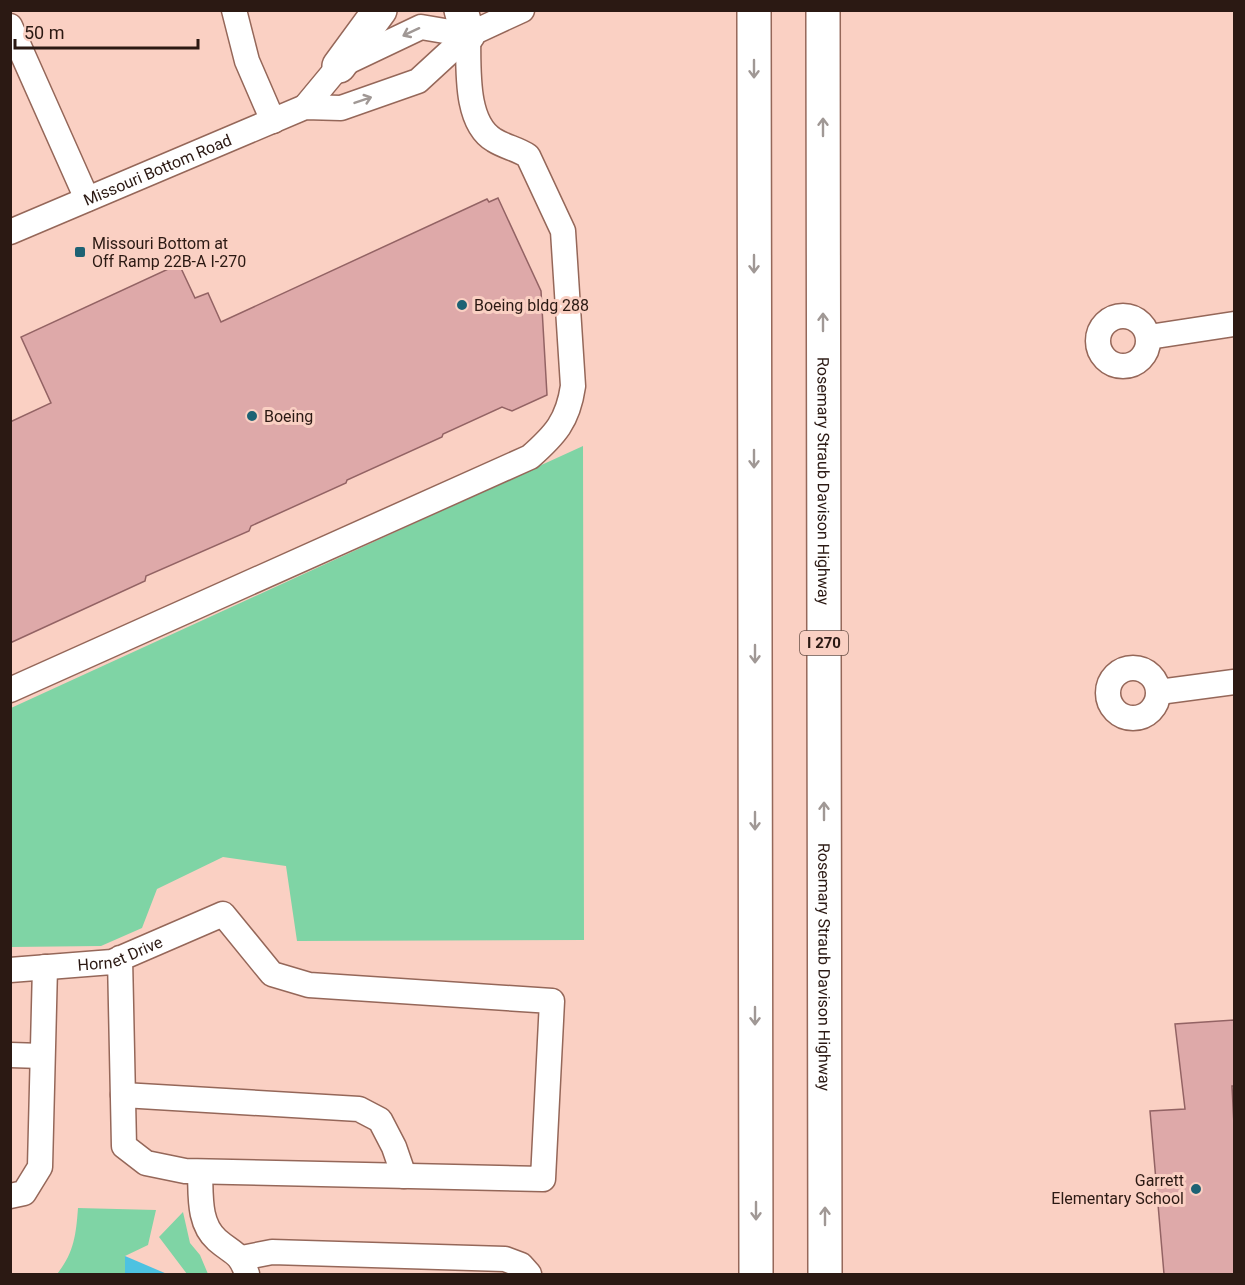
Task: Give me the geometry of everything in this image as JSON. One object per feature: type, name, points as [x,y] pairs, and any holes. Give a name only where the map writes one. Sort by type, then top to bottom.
[{"type":"highway","points":[[339,66],[380,10]]},
{"type":"highway","points":[[754,10],[756,1275]]},
{"type":"highway","name":"Rosemary Straub Davison Highway","points":[[823,10],[825,1275]]},
{"type":"street","points":[[234,10],[248,61],[273,121]]},
{"type":"street","name":"Missouri Bottom Road","points":[[305,107],[339,66],[421,27],[464,23],[522,10]]},
{"type":"street","points":[[10,690],[530,457],[562,424],[573,386],[563,231],[528,156],[494,140],[481,128],[469,95],[464,23]]},
{"type":"street","name":"Missouri Bottom Road","points":[[10,232],[305,107],[341,108],[418,81],[464,23]]},
{"type":"street","points":[[10,26],[87,199]]},
{"type":"street","points":[[1149,337],[1234,324]]},
{"type":"street","points":[[1159,692],[1234,682]]},
{"type":"street","name":"Hornet Drive","points":[[10,970],[112,962],[223,914],[272,974],[309,985],[552,1001],[543,1179],[404,1176]]},
{"type":"street","points":[[120,958],[124,1146],[146,1163],[200,1172],[404,1176],[394,1147],[380,1120],[358,1109],[123,1095]]},
{"type":"street","points":[[10,1196],[24,1193],[40,1167],[45,967]]},
{"type":"street","points":[[10,1055],[42,1056]]},
{"type":"street","points":[[200,1172],[202,1216],[214,1239],[244,1266],[272,1252],[505,1259],[521,1265],[529,1275]]},
{"type":"green space","points":[[583,446],[584,940],[297,941],[286,866],[223,857],[157,889],[142,928],[101,946],[11,947],[11,708]]},
{"type":"green space","points":[[78,1208],[156,1210],[148,1245],[125,1256],[125,1274],[57,1274],[67,1259],[73,1243]]},
{"type":"green space","points":[[183,1212],[190,1243],[200,1255],[208,1274],[187,1274],[159,1237]]},
{"type":"water","points":[[125,1256],[167,1274],[125,1274]]},
{"type":"building","name":"Boeing","points":[[498,198],[541,291],[547,395],[512,411],[502,407],[443,434],[442,437],[347,480],[346,483],[251,526],[249,531],[146,576],[145,581],[10,643],[10,422],[51,403],[21,337],[179,264],[195,298],[208,293],[221,322],[487,199],[489,202]]},
{"type":"building","name":"Garrett Elementary School","points":[[1234,1020],[1234,1086],[1232,1086],[1234,1274],[1164,1274],[1150,1111],[1185,1109],[1175,1024]]},
{"type":"place","name":"Missouri Bottom at Off Ramp 22B-A I-270","points":[[80,252]]},
{"type":"place","name":"Boeing bldg 288","points":[[462,305]]},
{"type":"place","name":"Boeing","points":[[252,416]]},
{"type":"place","name":"Garrett Elementary School","points":[[1196,1189]]}]
